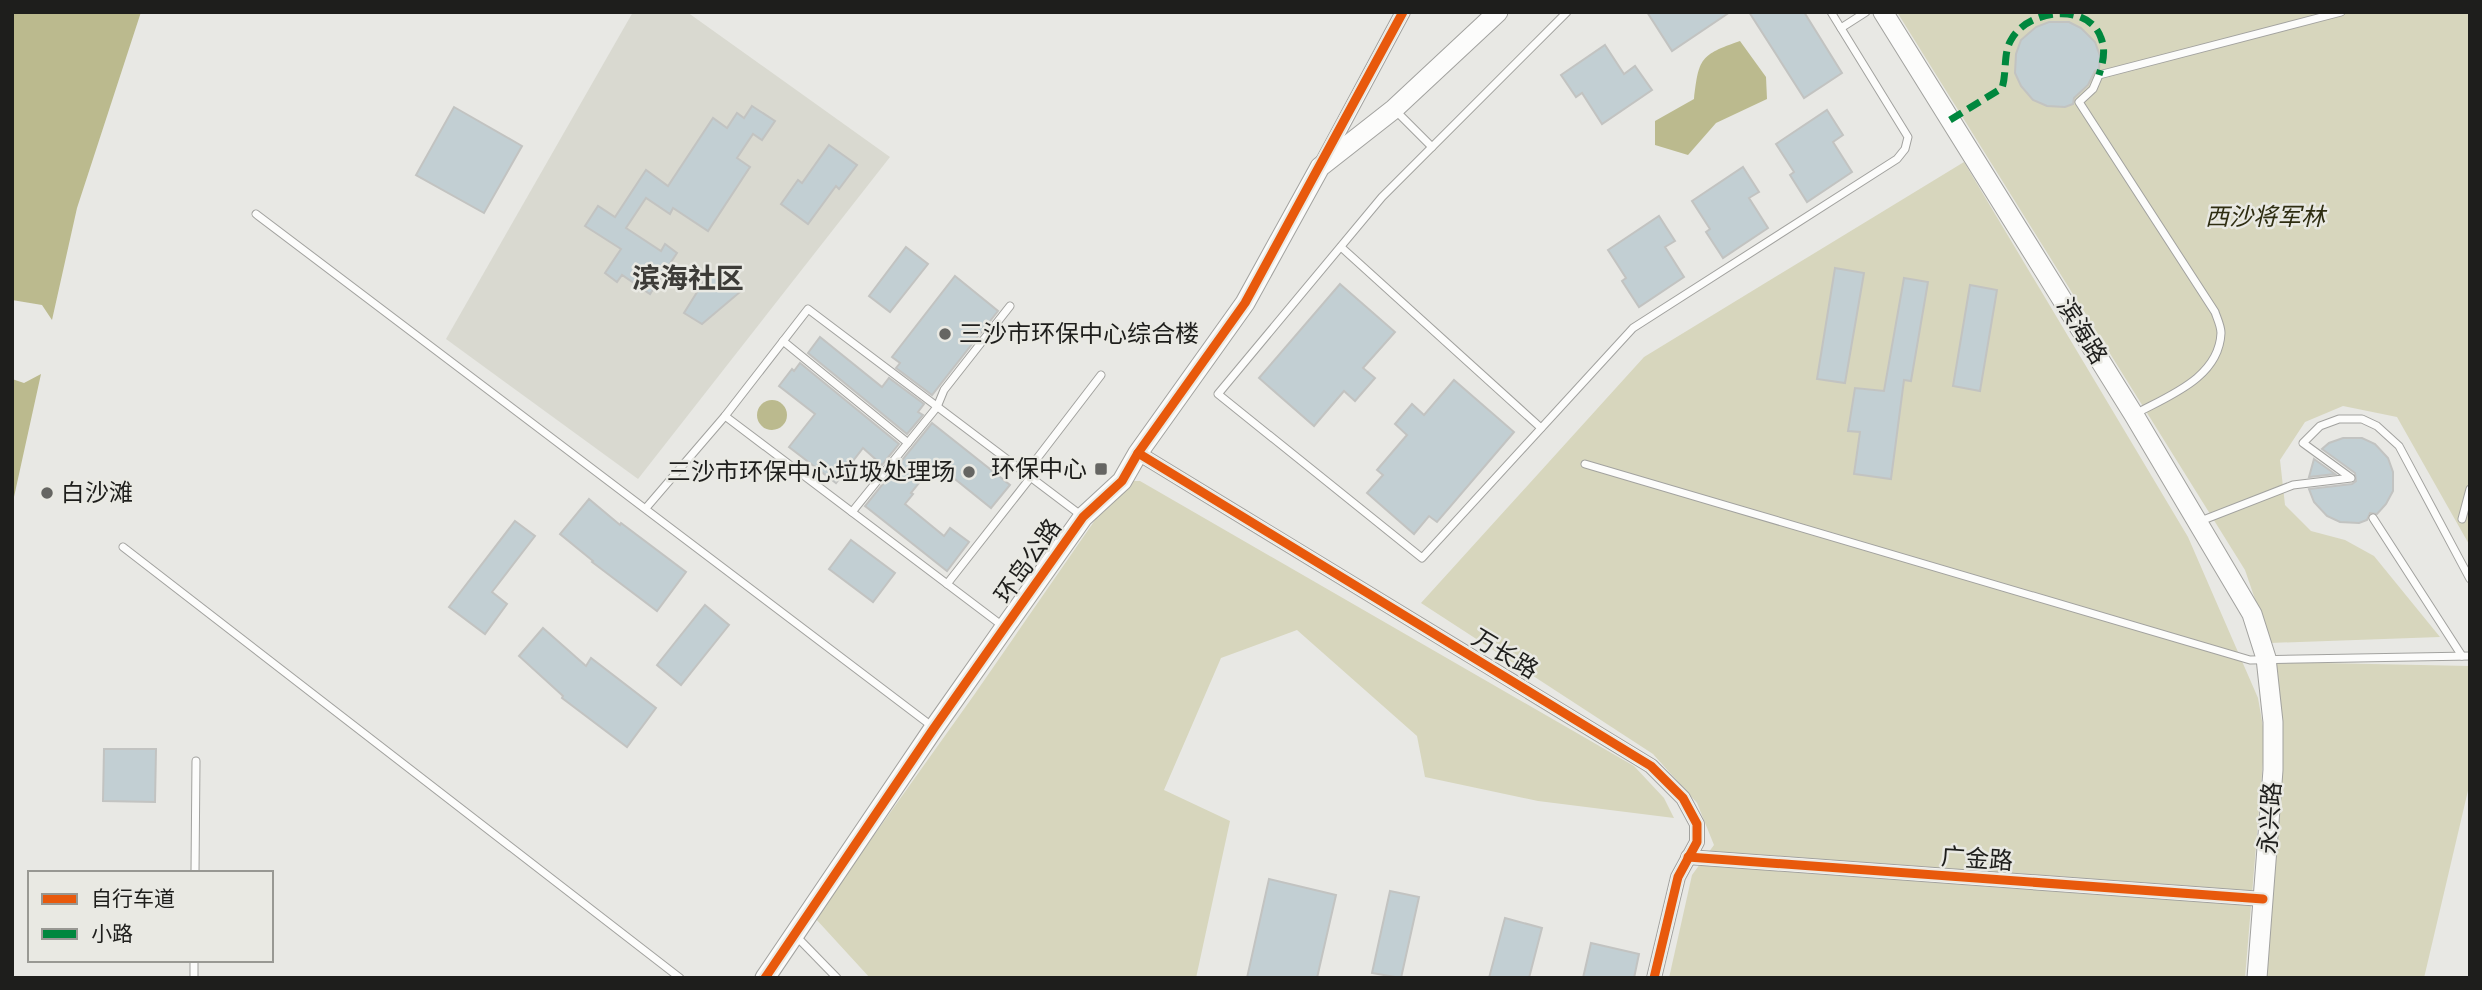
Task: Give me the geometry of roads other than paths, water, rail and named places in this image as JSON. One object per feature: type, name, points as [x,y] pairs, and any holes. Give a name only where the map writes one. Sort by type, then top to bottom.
[{"type":"street","points":[[1320,167],[1403,12]]},
{"type":"street","points":[[1320,167],[1394,108],[1498,12]]},
{"type":"street","name":"滨海路","points":[[1883,12],[2198,522],[2252,614],[2266,658]]},
{"type":"street","name":"环岛公路","points":[[765,978],[934,728],[1083,517],[1122,481],[1138,453],[1245,303],[1320,167]]},
{"type":"street","name":"万长路","points":[[1138,453],[1651,766],[1683,798],[1697,824],[1697,842],[1678,877],[1654,978]]},
{"type":"street","name":"永兴路","points":[[2257,978],[2273,770],[2273,722],[2266,658]]},
{"type":"street","name":"广金路","points":[[1688,857],[2263,899]]},
{"type":"lane","points":[[1567,12],[1382,197],[1219,394],[1422,558],[1633,328],[1897,159],[1905,149],[1908,137],[1831,12]]},
{"type":"lane","points":[[1841,28],[1866,12]]},
{"type":"lane","points":[[2134,415],[2194,381],[2217,352],[2221,331],[2215,312],[2079,102],[2093,89],[2099,75],[2341,12]]},
{"type":"lane","points":[[1394,108],[1432,147]]},
{"type":"lane","points":[[256,214],[934,728]]},
{"type":"lane","points":[[1340,247],[1541,428]]},
{"type":"lane","points":[[852,512],[937,407],[944,390],[1010,306]]},
{"type":"lane","points":[[646,508],[725,416],[807,309],[1083,517]]},
{"type":"lane","points":[[783,341],[908,443]]},
{"type":"lane","points":[[947,584],[1031,477],[1032,465],[1101,375]]},
{"type":"lane","points":[[725,416],[1005,628]]},
{"type":"lane","points":[[2198,522],[2293,485],[2351,478],[2303,443],[2320,426],[2339,419],[2362,419],[2377,426],[2399,446],[2470,579]]},
{"type":"lane","points":[[1585,464],[2250,660],[2466,656]]},
{"type":"lane","points":[[2462,519],[2470,488]]},
{"type":"lane","points":[[2373,517],[2466,656]]},
{"type":"lane","points":[[123,547],[680,978]]},
{"type":"lane","points":[[195,871],[196,761]]},
{"type":"lane","points":[[796,935],[837,978]]},
{"type":"place","name":"三沙市环保中心综合楼","points":[[945,334]]},
{"type":"place","name":"环保中心","points":[[1101,469]]},
{"type":"place","name":"三沙市环保中心垃圾处理场","points":[[969,472]]},
{"type":"place","name":"白沙滩","points":[[47,493]]},
{"type":"district","name":"滨海社区","points":[[688,278]]},
{"type":"park label","name":"西沙将军林","points":[[2265,217]]}]
